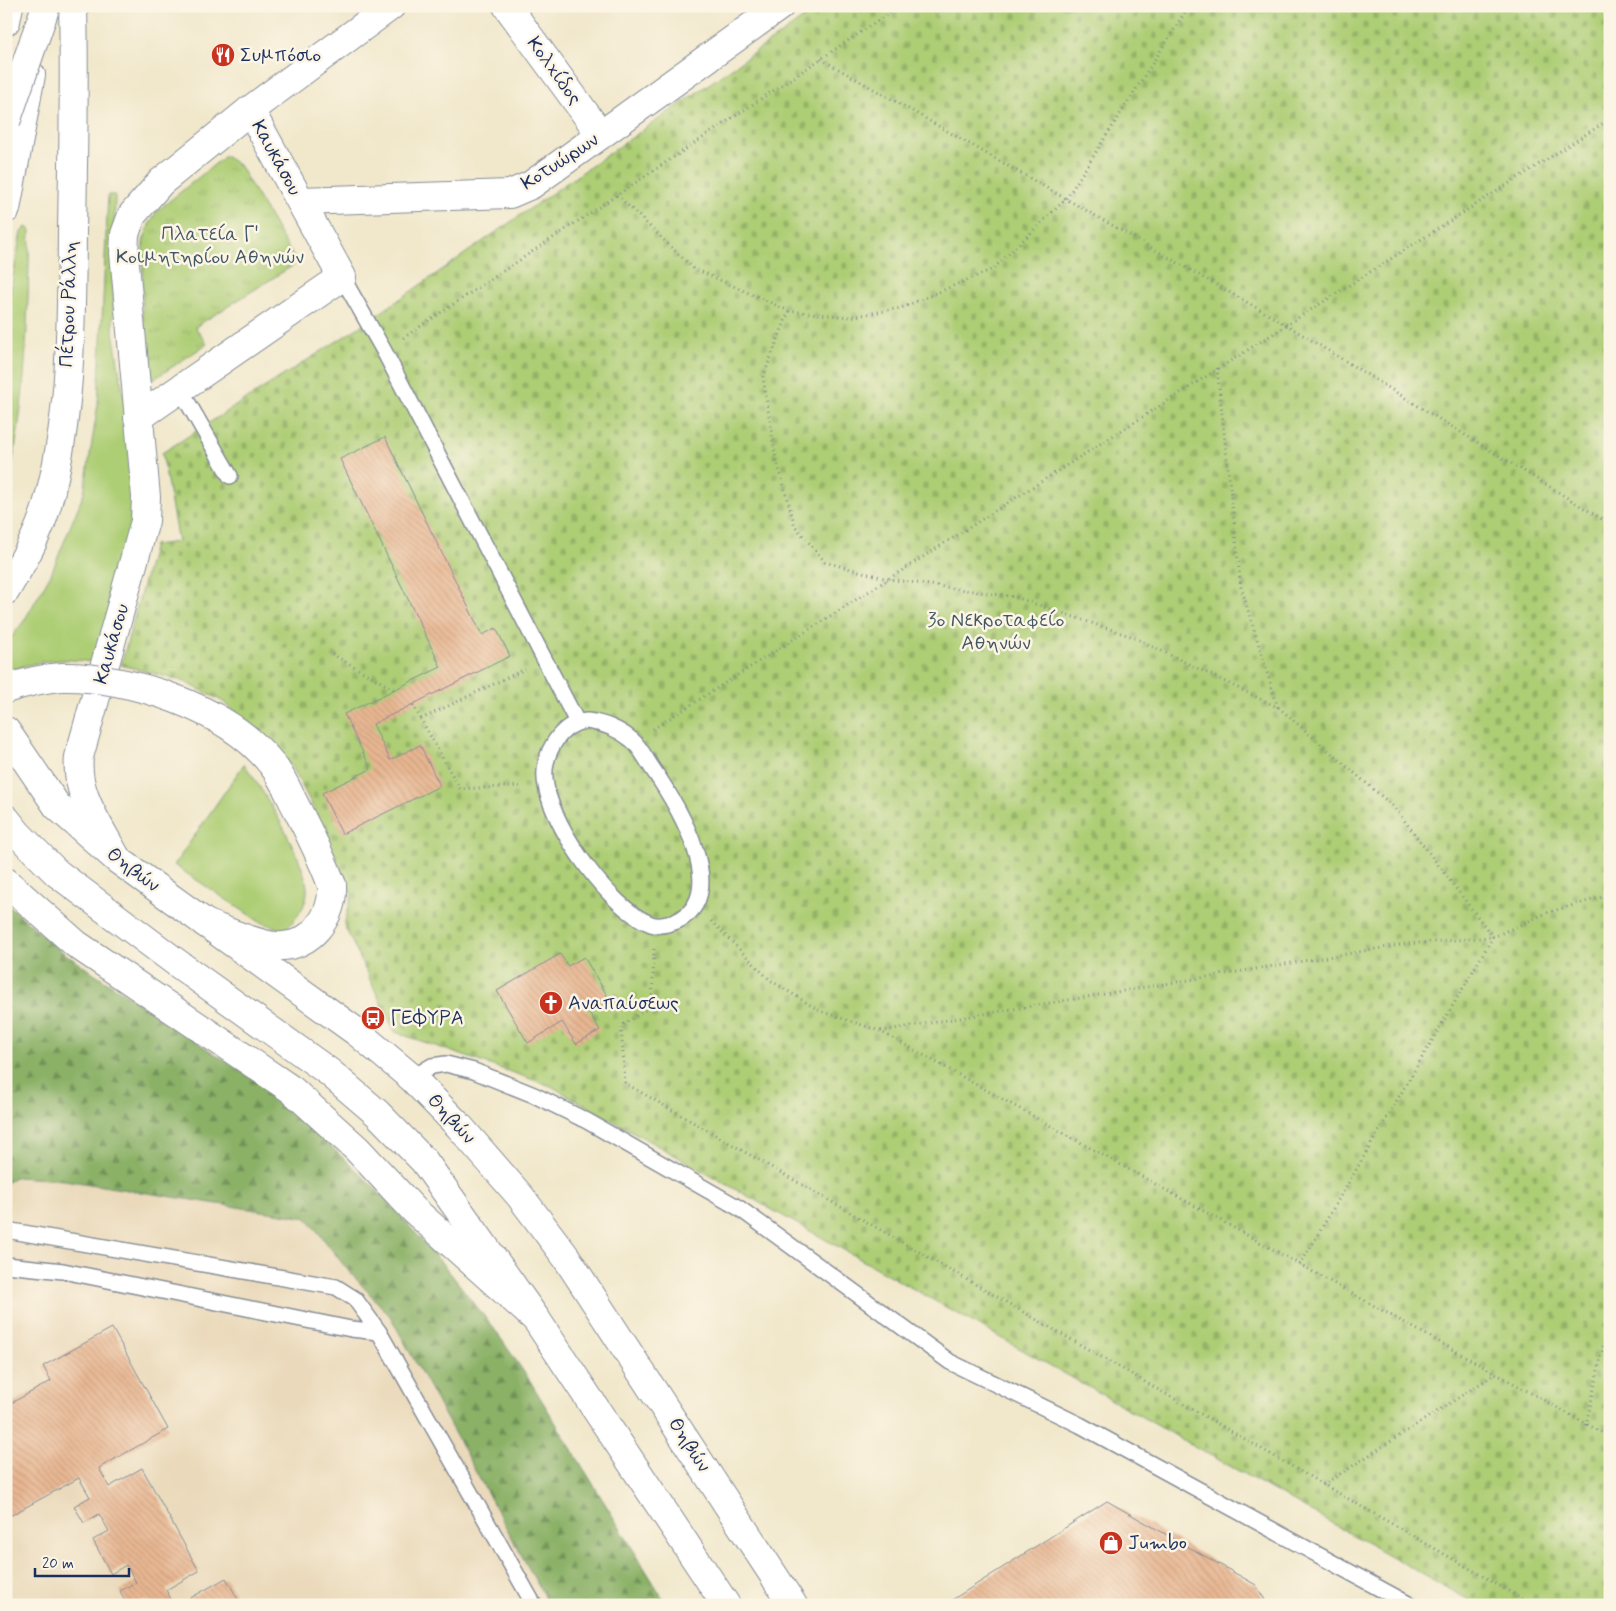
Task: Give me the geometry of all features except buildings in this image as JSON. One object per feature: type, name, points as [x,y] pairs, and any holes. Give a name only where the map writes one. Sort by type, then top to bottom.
[{"type":"main road","points":[[6,21],[9,6]]},
{"type":"main road","points":[[6,122],[45,6]]},
{"type":"main road","points":[[6,209],[45,6]]},
{"type":"main road","name":"Καυκάσου","points":[[118,860],[82,791],[79,782],[78,765],[145,521],[146,497],[124,253],[132,215],[160,182],[250,110],[390,6]]},
{"type":"main road","name":"Κολχίδος","points":[[507,6],[601,135]]},
{"type":"main road","name":"Κοτυώρων","points":[[300,200],[510,194],[531,185],[780,6]]},
{"type":"main road","name":"Πέτρου Ράλλη","points":[[6,590],[39,528],[47,506],[59,452],[65,399],[71,305],[75,10]]},
{"type":"main road","name":"Καυκάσου","points":[[250,110],[342,277]]},
{"type":"main road","points":[[138,418],[342,277]]},
{"type":"main road","points":[[6,689],[43,679],[89,678],[161,694],[216,719],[252,742],[271,763],[312,838],[332,885],[330,908],[323,922],[312,934],[293,943],[275,946],[205,923]]},
{"type":"main road","name":"Θηβών","points":[[6,731],[57,806],[118,860],[358,1033],[412,1078],[459,1126],[520,1196],[566,1257],[793,1605]]},
{"type":"main road","points":[[6,818],[18,834],[57,873],[177,963],[329,1072],[377,1112],[424,1161],[536,1319],[726,1605]]},
{"type":"main road","points":[[6,882],[76,944],[292,1090],[357,1149],[414,1210],[536,1319]]},
{"type":"lane","points":[[342,277],[384,351],[577,722]]},
{"type":"lane","points":[[180,389],[230,476]]},
{"type":"lane","points":[[577,722],[598,722],[633,741],[670,794],[692,842],[701,874],[701,884],[695,904],[680,919],[671,923],[654,925],[642,921],[624,907],[576,852],[556,816],[546,785],[546,760],[552,747],[566,729],[577,722]]},
{"type":"lane","points":[[412,1078],[432,1066],[446,1064],[474,1071],[534,1095],[587,1121],[739,1208],[950,1362],[1080,1425],[1410,1605]]},
{"type":"lane","points":[[6,1230],[336,1287],[355,1299],[379,1332],[534,1605]]},
{"type":"lane","points":[[6,1265],[63,1271],[351,1329],[379,1332]]},
{"type":"path","points":[[384,351],[900,6]]},
{"type":"path","points":[[617,195],[693,268],[789,312],[850,317],[901,308],[993,269],[1066,199],[1189,6]]},
{"type":"path","points":[[821,59],[1285,324],[1610,524]]},
{"type":"path","points":[[633,741],[1285,324],[1610,119]]},
{"type":"path","points":[[789,312],[763,377],[775,454],[796,526],[825,562],[888,579],[1024,600],[1133,637],[1279,708],[1394,807],[1493,937]]},
{"type":"path","points":[[1217,368],[1241,587],[1279,708]]},
{"type":"path","points":[[332,654],[395,690]]},
{"type":"path","points":[[421,719],[533,666]]},
{"type":"path","points":[[413,705],[460,789],[546,785]]},
{"type":"path","points":[[880,1031],[1406,944],[1493,937],[1549,912],[1610,895]]},
{"type":"path","points":[[695,904],[770,980],[820,1010],[880,1031],[1610,1437]]},
{"type":"path","points":[[654,925],[652,1006],[621,1026],[624,1084],[1533,1605]]},
{"type":"path","points":[[1300,1265],[1493,937]]},
{"type":"path","points":[[1586,1425],[1610,1316]]},
{"type":"path","points":[[1322,1485],[1495,1374]]},
{"type":"shaded area","points":[[6,903],[61,951],[190,1037],[294,1111],[391,1205],[447,1269],[495,1330],[530,1381],[667,1605],[6,1605]]},
{"type":"green space","name":"3ο Νεκροταφείο Αθηνών","points":[[821,6],[1610,6],[1610,1605],[1478,1605],[551,1086],[395,1032],[344,925],[352,895],[311,803],[292,767],[261,732],[222,701],[183,681],[121,665],[154,545],[178,542],[162,453],[367,322]]},
{"type":"green space","name":"Πλατεία Γ' Κοιμητηρίου Αθηνών","points":[[225,156],[239,165],[297,263],[195,327],[207,344],[154,379],[142,362],[143,242],[149,225],[157,211]]},
{"type":"green space","points":[[108,195],[115,195],[113,332],[127,417],[134,492],[131,533],[95,663],[61,660],[28,665],[6,671],[6,644],[24,621],[51,574],[84,493],[98,404]]},
{"type":"green space","points":[[26,227],[30,230],[25,361],[19,426],[6,490],[6,318],[21,232]]},
{"type":"green space","points":[[244,764],[282,824],[299,859],[304,875],[307,888],[306,900],[297,917],[284,930],[260,922],[174,865]]},
{"type":"green space","points":[[6,903],[61,951],[272,1092],[365,1178],[391,1205],[447,1269],[495,1330],[530,1381],[667,1605],[549,1605],[390,1316],[346,1268],[307,1218],[64,1180],[15,1177],[6,1183]]},
{"type":"place","name":"Συμπόσιο","points":[[223,55]]},
{"type":"place","name":"Αναπαύσεως","points":[[551,1003]]},
{"type":"place","name":"ΓΕΦΥΡΑ","points":[[373,1018]]},
{"type":"place","name":"Jumbo","points":[[1111,1543]]}]
